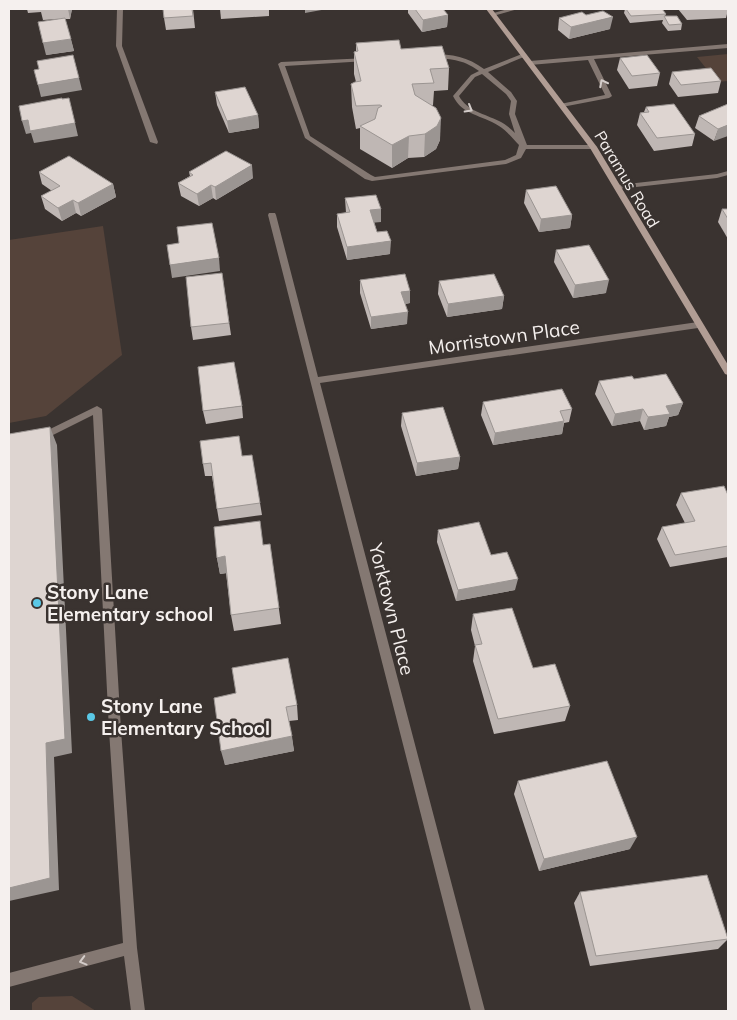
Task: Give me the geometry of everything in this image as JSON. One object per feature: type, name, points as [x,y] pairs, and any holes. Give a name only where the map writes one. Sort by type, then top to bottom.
[{"type":"main road","name":"Paramus Road","points":[[491,11],[593,147],[618,186],[698,325],[728,372]]},
{"type":"street","points":[[120,9],[119,46],[154,142]]},
{"type":"street","points":[[491,11],[515,9]]},
{"type":"street","points":[[530,64],[728,46]]},
{"type":"street","points":[[371,59],[281,64],[307,137],[368,177],[375,179],[506,162],[520,156],[523,146],[512,114],[514,101],[510,93],[466,59],[450,55],[420,56]]},
{"type":"street","points":[[524,55],[473,76],[456,96],[457,100],[509,130],[523,146],[593,147]]},
{"type":"street","points":[[562,105],[609,96],[590,58]]},
{"type":"street","points":[[618,186],[717,176],[728,173]]},
{"type":"street","name":"Yorktown Place","points":[[272,215],[478,1011]]},
{"type":"street","name":"Morristown Place","points":[[315,381],[698,325]]},
{"type":"street","points":[[28,438],[46,435],[97,409],[115,730],[130,948],[138,1011]]},
{"type":"street","points":[[9,980],[130,948]]},
{"type":"shaded area","points":[[728,54],[728,81],[717,82],[697,57]]},
{"type":"shaded area","points":[[103,226],[122,355],[46,416],[9,423],[9,240]]},
{"type":"shaded area","points":[[72,996],[96,1011],[32,1011],[32,1003],[39,997]]},
{"type":"building","points":[[163,9],[192,9],[193,16],[164,18]]},
{"type":"building","points":[[415,9],[443,9],[448,15],[423,20]]},
{"type":"building","points":[[626,9],[662,9],[666,14],[631,16]]},
{"type":"building","points":[[603,11],[613,17],[571,27],[559,18],[582,12],[586,15]]},
{"type":"building","points":[[664,16],[677,16],[682,24],[669,25]]},
{"type":"building","points":[[65,18],[71,39],[43,43],[38,22]]},
{"type":"building","points":[[399,40],[401,49],[442,46],[449,68],[430,69],[434,83],[412,84],[415,95],[436,108],[441,118],[437,126],[425,134],[409,136],[392,145],[360,126],[375,119],[378,108],[382,106],[356,106],[351,84],[361,81],[354,52],[358,51],[356,43]]},
{"type":"building","points":[[73,55],[79,78],[38,85],[34,70],[39,69],[37,61]]},
{"type":"building","points":[[647,55],[660,73],[632,76],[620,58]]},
{"type":"building","points":[[711,68],[721,81],[681,85],[672,72]]},
{"type":"building","points":[[245,87],[258,115],[227,121],[215,92]]},
{"type":"building","points":[[69,98],[75,123],[30,131],[28,120],[22,121],[19,106]]},
{"type":"building","points":[[674,104],[695,134],[657,138],[640,113],[649,112],[646,107]]},
{"type":"building","points":[[728,104],[728,125],[718,129],[699,116]]},
{"type":"building","points":[[226,151],[252,165],[215,187],[211,185],[197,194],[178,183],[193,175],[189,172]]},
{"type":"building","points":[[69,156],[113,184],[78,203],[73,200],[58,208],[41,196],[60,186],[39,172]]},
{"type":"building","points":[[556,186],[572,215],[541,219],[526,190]]},
{"type":"building","points":[[376,195],[381,209],[370,210],[377,232],[387,231],[391,241],[347,247],[337,214],[350,212],[345,198]]},
{"type":"building","points":[[722,209],[728,209],[728,219]]},
{"type":"building","points":[[212,223],[219,258],[170,265],[167,245],[179,243],[177,227]]},
{"type":"building","points":[[589,245],[609,280],[575,285],[556,250]]},
{"type":"building","points":[[222,273],[229,323],[191,327],[186,277]]},
{"type":"building","points":[[405,274],[410,291],[401,292],[408,312],[371,317],[360,280]]},
{"type":"building","points":[[494,274],[504,296],[448,304],[439,281]]},
{"type":"building","points":[[234,362],[242,406],[203,411],[198,367]]},
{"type":"building","points":[[666,374],[683,403],[666,406],[670,414],[648,417],[643,409],[615,414],[599,381],[632,376],[634,379]]},
{"type":"building","points":[[562,389],[572,409],[560,411],[564,421],[495,433],[483,402]]},
{"type":"building","points":[[443,407],[460,457],[417,463],[402,413]]},
{"type":"building","name":"Stony Lane Elementary school","points":[[50,427],[65,739],[46,743],[50,878],[9,888],[9,434]]},
{"type":"building","points":[[239,436],[242,456],[252,455],[260,503],[217,509],[211,463],[203,464],[200,441]]},
{"type":"building","points":[[724,486],[728,495],[728,546],[675,555],[662,527],[695,521],[681,493]]},
{"type":"building","points":[[260,521],[263,545],[270,544],[279,608],[231,615],[225,556],[217,558],[214,527]]},
{"type":"building","points":[[479,522],[491,555],[507,552],[518,579],[458,590],[438,530]]},
{"type":"building","points":[[512,608],[533,668],[555,664],[570,706],[498,719],[475,645],[482,644],[473,614]]},
{"type":"building","points":[[288,658],[297,705],[286,707],[292,736],[221,751],[214,698],[236,693],[232,668]]},
{"type":"building","points":[[607,761],[637,837],[544,859],[518,781]]},
{"type":"building","points":[[707,875],[728,939],[596,956],[580,892]]},
{"type":"place","name":"Stony Lane Elementary school","points":[[37,603]]},
{"type":"place","name":"Stony Lane Elementary School","points":[[91,717]]}]
